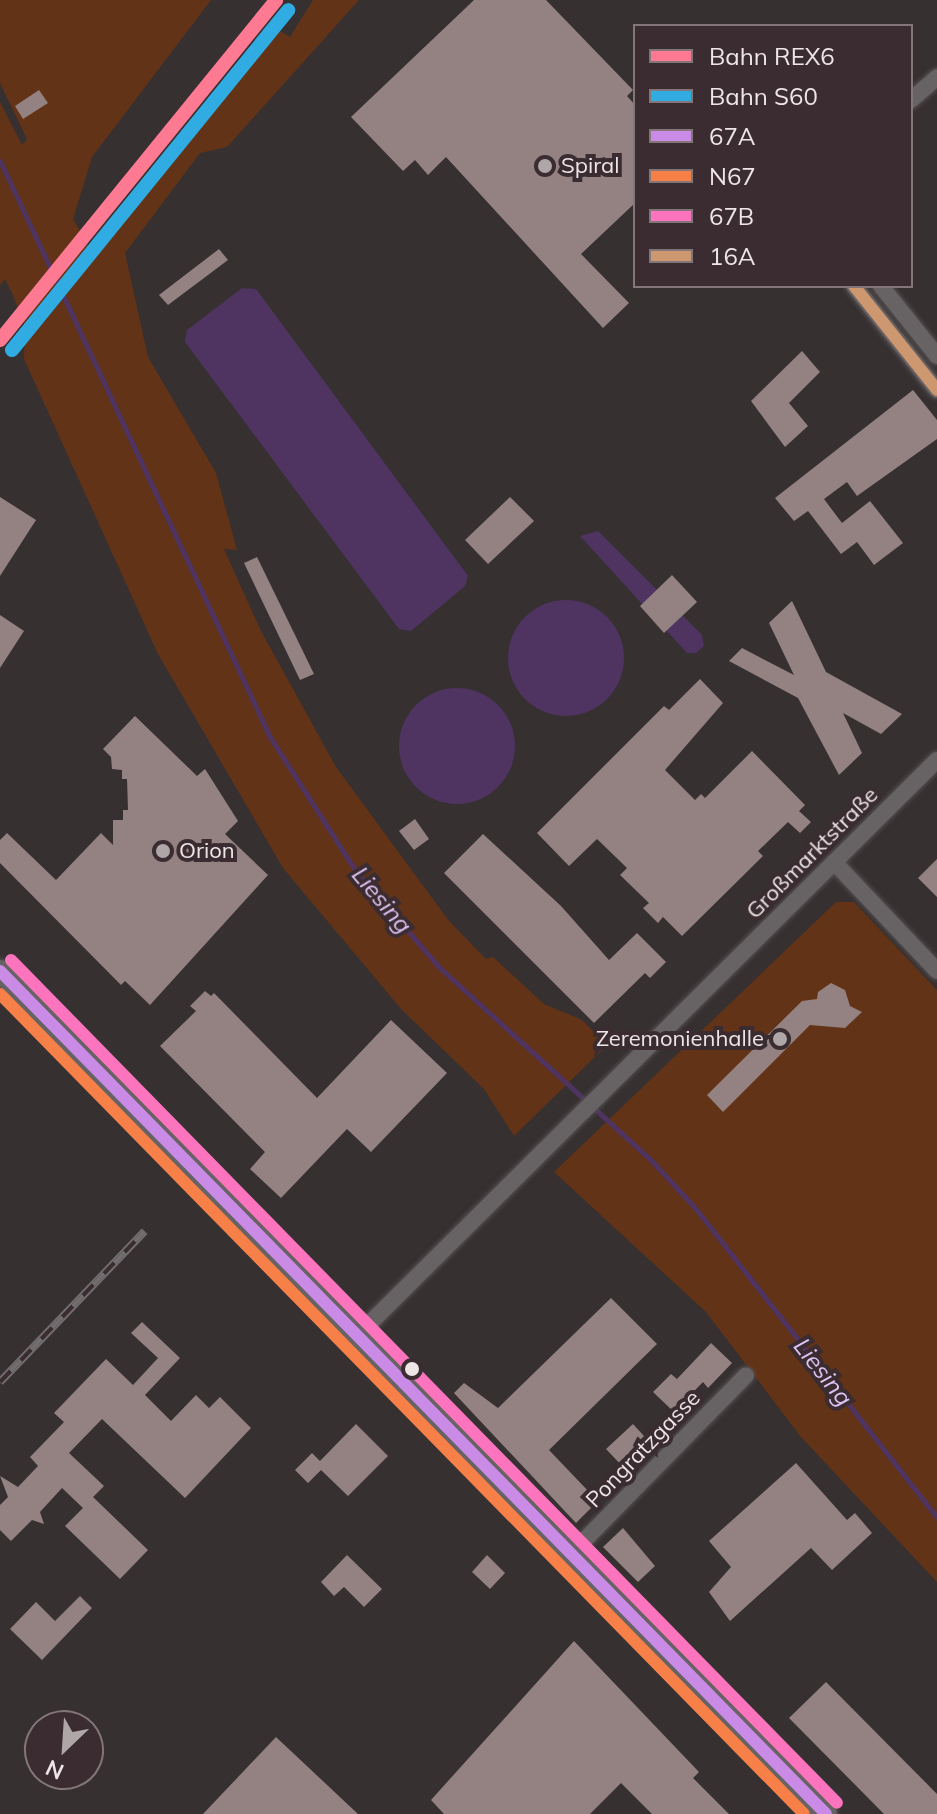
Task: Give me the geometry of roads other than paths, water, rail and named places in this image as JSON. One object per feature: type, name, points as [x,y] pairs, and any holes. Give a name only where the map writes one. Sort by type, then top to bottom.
[{"type":"main road","points":[[0,971],[826,1814]]},
{"type":"street","points":[[913,98],[937,77]]},
{"type":"street","points":[[856,288],[937,390]]},
{"type":"street","points":[[883,288],[937,356]]},
{"type":"street","name":"Großmarktstraße","points":[[358,1335],[937,760]]},
{"type":"street","points":[[834,862],[937,971]]},
{"type":"street","name":"Pongratzgasse","points":[[571,1554],[746,1375]]},
{"type":"waterway","name":"Liesing","points":[[0,161],[270,737],[355,870],[440,968],[651,1160],[696,1209],[937,1518]]},
{"type":"railway","points":[[0,1382],[145,1231]]},
{"type":"rail line","name":"REX6","points":[[0,340],[276,0]]},
{"type":"rail line","name":"S60","points":[[12,350],[288,10]]},
{"type":"place","name":"Spiral","points":[[545,166]]},
{"type":"place","name":"Orion","points":[[163,851]]},
{"type":"place","name":"Zeremonienhalle","points":[[780,1039]]}]
